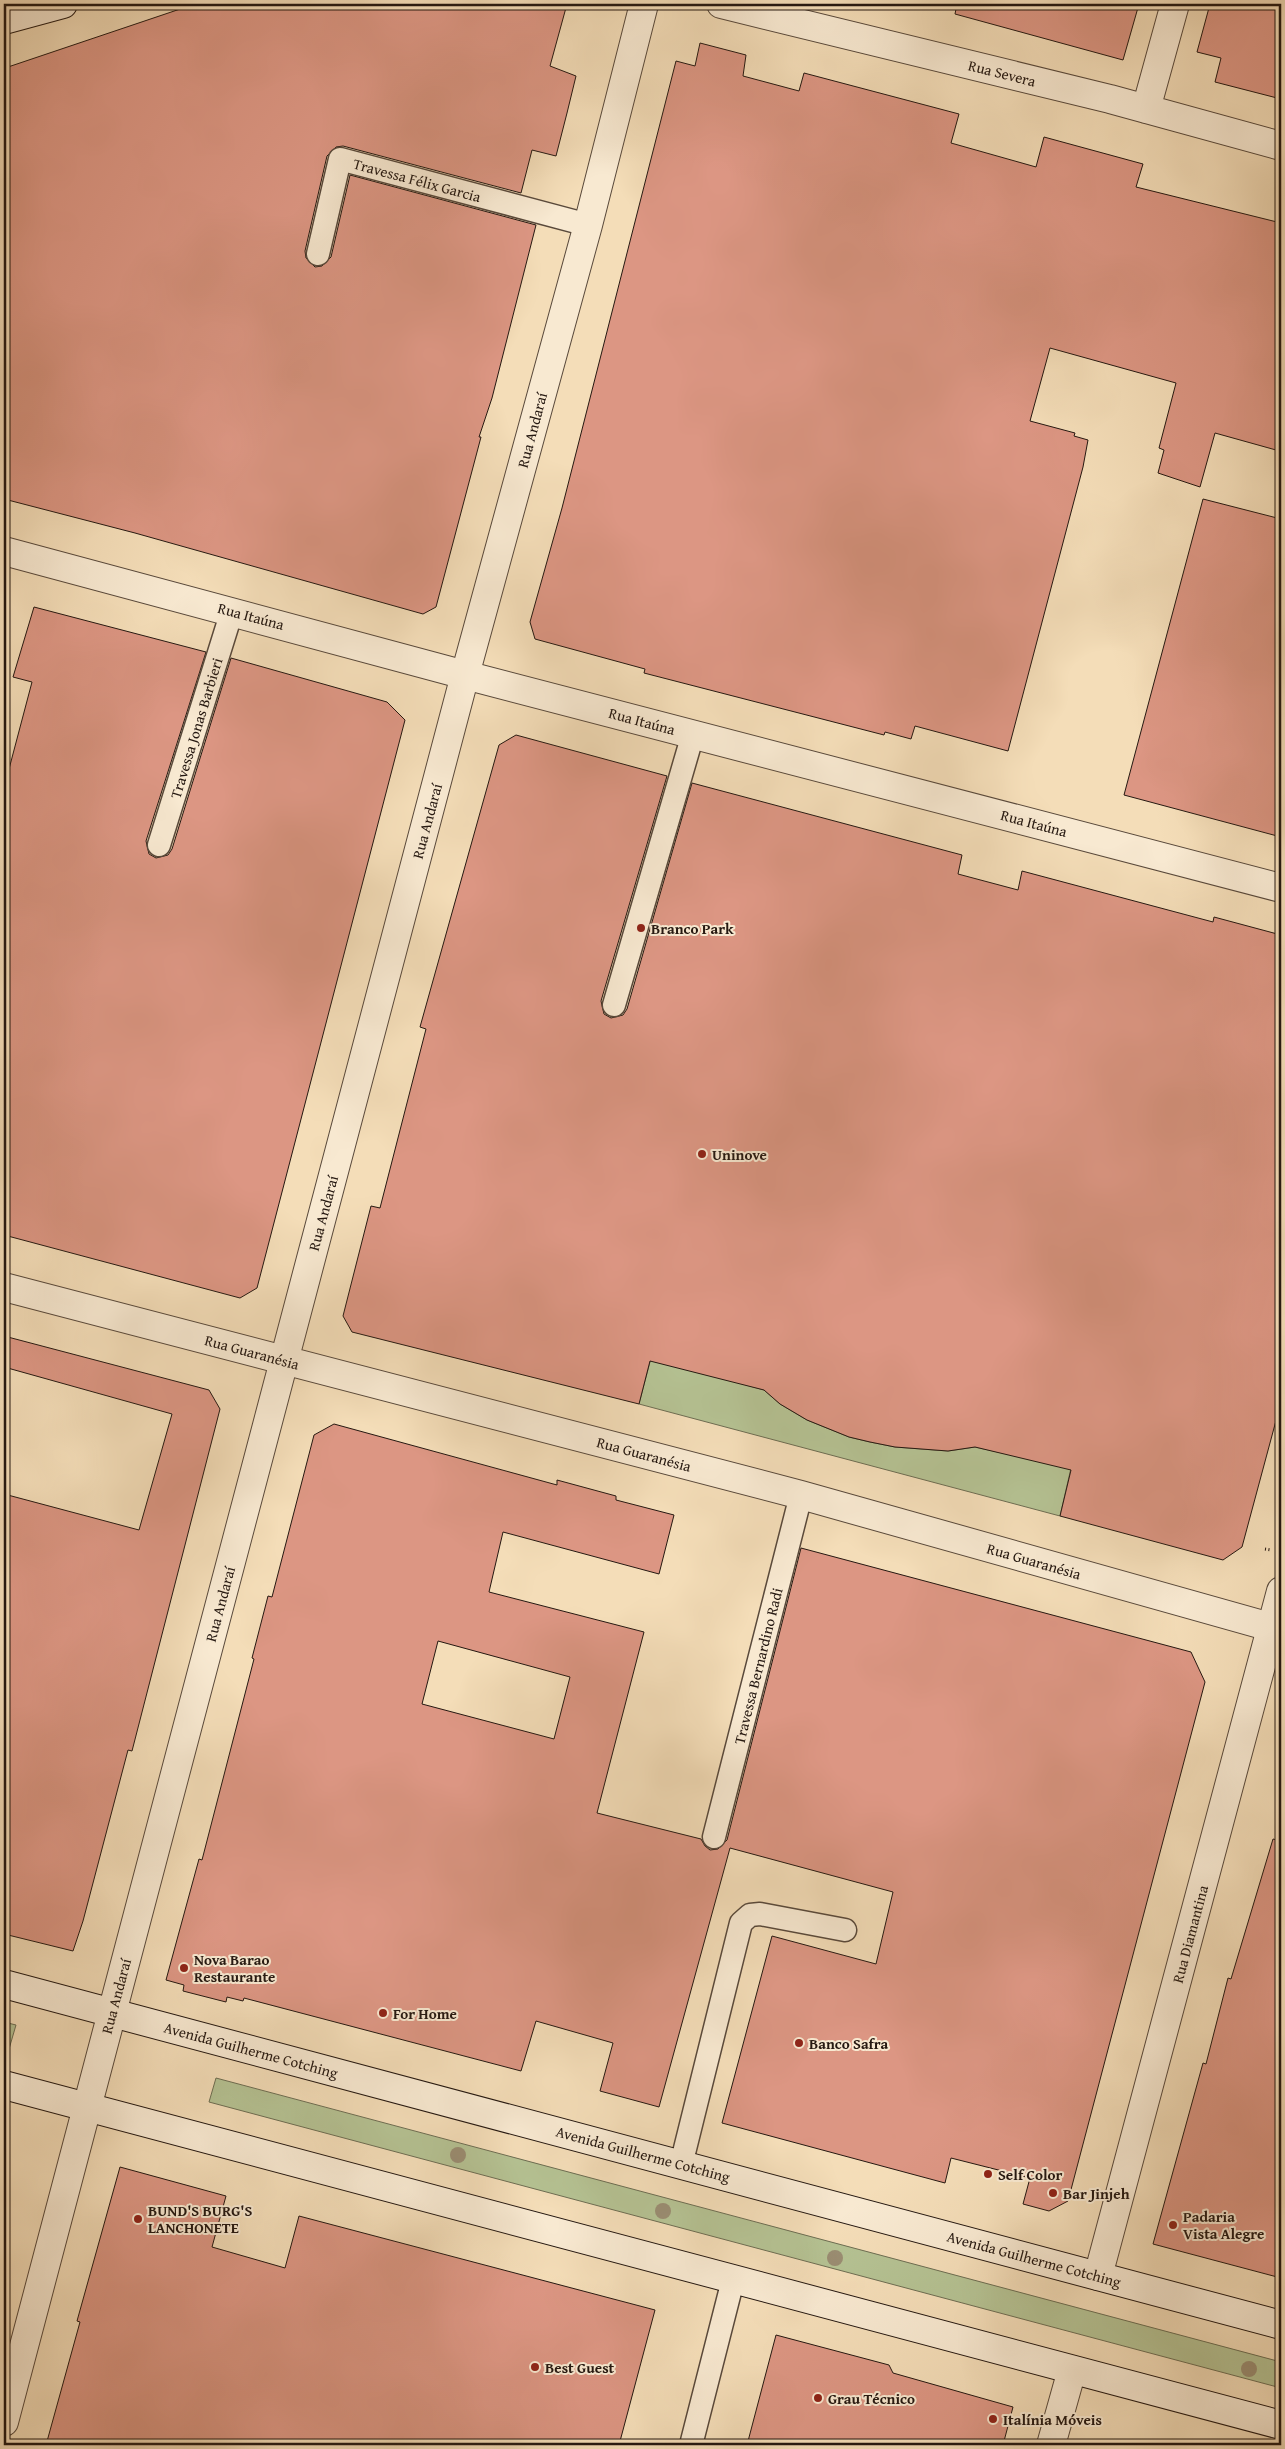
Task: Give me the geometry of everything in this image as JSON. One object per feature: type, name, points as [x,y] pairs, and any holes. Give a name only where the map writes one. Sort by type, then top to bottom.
[{"type":"street","points":[[4,20],[63,4]]},
{"type":"street","name":"Rua Andaraí","points":[[4,2422],[465,675],[588,225],[644,4]]},
{"type":"street","name":"Rua Severa","points":[[721,4],[1146,109],[1281,146]]},
{"type":"street","points":[[1146,109],[1175,4]]},
{"type":"street","name":"Rua Itaúna","points":[[4,551],[465,675],[1281,888]]},
{"type":"street","name":"Rua Guaranésia","points":[[4,1287],[800,1495],[1277,1628]]},
{"type":"street","name":"Rua Diamantina","points":[[1098,2276],[1277,1628],[1281,1591]]},
{"type":"street","name":"Avenida Guilherme Cotching","points":[[4,1984],[1281,2325]]},
{"type":"street","points":[[4,2086],[1281,2425]]},
{"type":"street","points":[[1051,2445],[1072,2370]]},
{"type":"lane","name":"Travessa Félix Garcia","points":[[318,254],[340,159],[588,225]]},
{"type":"lane","name":"Travessa Jonas Barbieri","points":[[159,845],[232,611]]},
{"type":"lane","points":[[614,1005],[693,734]]},
{"type":"lane","name":"Travessa Bernardino Radi","points":[[714,1836],[800,1495]]},
{"type":"lane","points":[[681,2165],[741,1923],[750,1915],[760,1914],[846,1930]]},
{"type":"lane","points":[[691,2445],[733,2280]]},
{"type":"path","points":[[1265,1549],[1271,1550]]},
{"type":"green space","points":[[651,1358],[764,1390],[780,1404],[807,1420],[849,1437],[895,1447],[948,1451],[975,1447],[1071,1468],[1060,1516],[639,1404]]},
{"type":"green space","points":[[4,2022],[16,2025],[9,2049],[4,2047]]},
{"type":"green space","points":[[216,2078],[1281,2362],[1281,2388],[209,2102]]},
{"type":"building","points":[[195,4],[567,4],[550,66],[576,76],[567,113],[556,156],[532,150],[521,193],[343,146],[336,147],[327,156],[305,251],[306,258],[315,267],[322,266],[331,257],[350,175],[536,225],[436,607],[423,614],[135,533],[4,499],[4,81],[8,67]]},
{"type":"building","points":[[957,4],[1139,4],[1123,60],[955,14]]},
{"type":"building","points":[[1210,4],[1281,4],[1281,99],[1215,82],[1221,58],[1197,52]]},
{"type":"building","points":[[700,43],[746,55],[743,76],[799,91],[804,73],[959,114],[951,143],[1036,167],[1044,137],[1143,164],[1136,187],[1281,223],[1281,428],[1276,450],[1215,433],[1200,487],[1158,473],[1164,450],[1159,448],[1176,383],[1050,348],[1030,421],[1075,433],[1074,436],[1088,440],[1083,467],[1008,751],[915,726],[911,739],[885,732],[884,735],[644,673],[645,669],[535,639],[530,622],[562,508],[676,61],[695,66]]},
{"type":"building","points":[[1203,499],[1281,519],[1281,837],[1124,795]]},
{"type":"building","points":[[34,607],[206,652],[146,841],[149,854],[156,858],[168,855],[172,849],[231,658],[387,702],[405,720],[257,1288],[240,1298],[4,1235],[4,788],[32,682],[13,677]]},
{"type":"building","points":[[516,735],[667,776],[601,1001],[604,1014],[611,1018],[623,1015],[627,1009],[692,783],[962,855],[958,874],[1018,890],[1022,871],[1213,922],[1214,917],[1281,935],[1281,1402],[1242,1547],[1223,1560],[1060,1516],[1071,1470],[975,1447],[948,1451],[895,1447],[849,1437],[807,1420],[780,1404],[764,1390],[650,1361],[639,1404],[352,1332],[343,1316],[371,1206],[380,1208],[426,1029],[420,1027],[499,745]]},
{"type":"building","points":[[4,1336],[209,1390],[220,1409],[132,1751],[128,1750],[83,1921],[73,1951],[4,1934],[4,1494],[139,1530],[172,1414],[4,1367]]},
{"type":"building","points":[[334,1424],[557,1485],[557,1480],[616,1496],[616,1500],[674,1515],[659,1574],[503,1532],[489,1592],[644,1632],[597,1813],[701,1839],[710,1850],[718,1849],[727,1840],[801,1548],[1191,1652],[1205,1682],[1068,2201],[1049,2211],[1023,2204],[1030,2178],[951,2158],[945,2183],[722,2123],[772,1936],[876,1964],[893,1892],[730,1848],[659,2107],[600,2091],[613,2043],[536,2021],[521,2071],[244,1998],[243,2001],[227,1997],[226,2002],[183,1991],[184,1985],[166,1980],[199,1859],[202,1860],[254,1659],[252,1658],[268,1596],[272,1597],[314,1435]],"holes":[[[438,1641],[570,1677],[554,1739],[422,1704]]]},
{"type":"building","points":[[1273,1839],[1281,1841],[1281,2278],[1153,2244],[1203,2063],[1206,2064],[1228,1978],[1231,1979]]},
{"type":"building","points":[[120,2167],[226,2196],[212,2247],[285,2268],[299,2216],[655,2310],[619,2445],[46,2445],[80,2322],[77,2321]]},
{"type":"building","points":[[776,2335],[889,2365],[893,2373],[1013,2407],[1003,2445],[747,2445]]},
{"type":"place","name":"Branco Park","points":[[641,928]]},
{"type":"place","name":"Uninove","points":[[702,1154]]},
{"type":"place","name":"Nova Barao Restaurante","points":[[184,1968]]},
{"type":"place","name":"For Home","points":[[383,2013]]},
{"type":"place","name":"Banco Safra","points":[[799,2043]]},
{"type":"place","name":"Self Color","points":[[988,2174]]},
{"type":"place","name":"Bar Jinjeh","points":[[1053,2193]]},
{"type":"place","name":"BUND'S BURG'S LANCHONETE","points":[[138,2219]]},
{"type":"place","name":"Padaria Vista Alegre","points":[[1173,2225]]},
{"type":"place","name":"Best Guest","points":[[535,2367]]},
{"type":"place","name":"Grau Técnico","points":[[818,2398]]},
{"type":"place","name":"Italínia Móveis","points":[[993,2419]]}]
